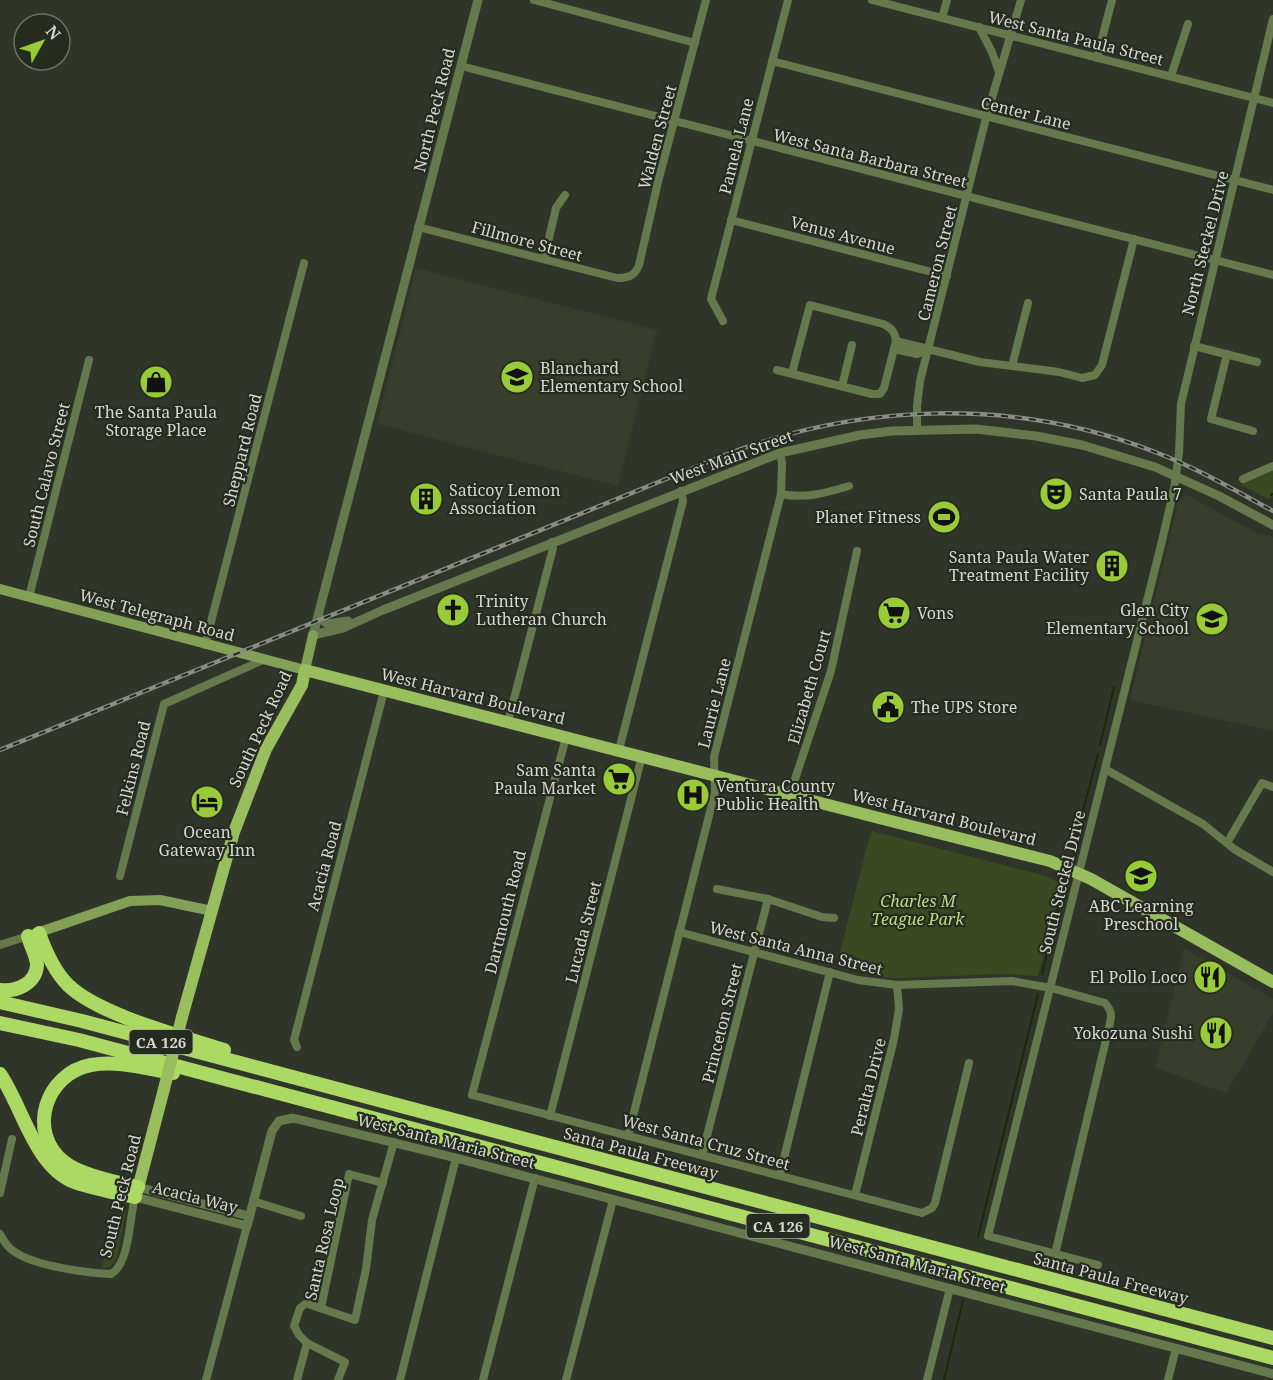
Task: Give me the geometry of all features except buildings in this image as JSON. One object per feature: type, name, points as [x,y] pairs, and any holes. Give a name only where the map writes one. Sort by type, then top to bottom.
[{"type":"highway","points":[[0,990],[18,989],[26,985],[33,975],[37,964],[33,934]]},
{"type":"highway","points":[[33,934],[63,979],[76,992],[94,1003],[144,1024],[322,1085]]},
{"type":"highway","name":"Santa Paula Freeway","points":[[0,1002],[82,1021],[1273,1338]]},
{"type":"highway","name":"CA 126","points":[[0,1023],[79,1040],[1273,1358]]},
{"type":"highway","points":[[136,1192],[65,1164],[50,1145],[44,1126],[48,1099],[60,1081],[75,1069],[94,1064],[128,1065],[282,1094]]},
{"type":"highway","points":[[0,1074],[38,1146],[54,1168],[71,1180],[136,1192]]},
{"type":"main road","name":"West Telegraph Road","points":[[0,589],[305,670]]},
{"type":"main road","name":"South Peck Road","points":[[136,1192],[234,832],[269,743],[303,685],[313,635]]},
{"type":"main road","name":"West Harvard Boulevard","points":[[305,670],[713,776],[1011,850],[1062,865],[1273,982]]},
{"type":"main road","points":[[33,934],[130,901],[160,900],[212,911]]},
{"type":"street","name":"North Peck Road","points":[[418,226],[478,0]]},
{"type":"street","points":[[534,0],[695,43]]},
{"type":"street","name":"Walden Street","points":[[629,277],[639,265],[706,0]]},
{"type":"street","name":"Pamela Lane","points":[[723,321],[711,299],[788,0]]},
{"type":"street","name":"West Santa Paula Street","points":[[873,0],[1273,103]]},
{"type":"street","points":[[942,18],[947,0]]},
{"type":"street","name":"Cameron Street","points":[[917,430],[918,389],[987,118],[1021,0]]},
{"type":"street","points":[[1097,58],[1112,0]]},
{"type":"street","name":"North Steckel Drive","points":[[1175,476],[1179,453],[1181,404],[1256,98],[1273,19]]},
{"type":"street","points":[[1171,76],[1188,24]]},
{"type":"street","points":[[979,27],[1000,73]]},
{"type":"street","name":"Center Lane","points":[[772,61],[1273,190]]},
{"type":"street","name":"West Santa Barbara Street","points":[[461,66],[1273,275]]},
{"type":"street","points":[[544,259],[556,208],[565,195]]},
{"type":"street","name":"Venus Avenue","points":[[732,220],[947,276]]},
{"type":"street","name":"Fillmore Street","points":[[418,226],[617,278],[629,277]]},
{"type":"street","name":"South Peck Road","points":[[313,635],[418,226]]},
{"type":"street","points":[[895,345],[917,354],[928,350],[980,362],[1059,372],[1082,378],[1095,375],[1102,365],[1134,239]]},
{"type":"street","name":"Sheppard Road","points":[[206,645],[304,263]]},
{"type":"street","points":[[1012,366],[1028,303]]},
{"type":"street","points":[[777,370],[880,394],[884,388],[895,345],[893,330],[883,324],[810,305],[792,373]]},
{"type":"street","points":[[842,386],[852,345]]},
{"type":"street","points":[[1194,346],[1257,362]]},
{"type":"street","points":[[1227,354],[1211,420],[1253,431]]},
{"type":"street","name":"South Calavo Street","points":[[29,597],[89,360]]},
{"type":"street","name":"West Main Street","points":[[313,635],[343,628],[393,605],[780,453],[860,435],[917,430],[976,429],[1061,440],[1131,459],[1175,476],[1273,525]]},
{"type":"street","name":"Laurie Lane","points":[[628,1136],[714,792],[714,757],[781,494],[780,453]]},
{"type":"street","points":[[1243,479],[1273,466]]},
{"type":"street","name":"South Steckel Drive","points":[[1055,1254],[988,1236],[1149,595],[1175,476]]},
{"type":"street","points":[[781,494],[806,496],[823,494],[849,486]]},
{"type":"street","points":[[620,750],[683,501],[681,491]]},
{"type":"street","points":[[508,722],[552,542]]},
{"type":"street","name":"Elizabeth Court","points":[[789,794],[831,671],[857,551]]},
{"type":"street","points":[[318,617],[328,624],[363,620]]},
{"type":"street","name":"Felkins Road","points":[[120,876],[164,704],[265,659]]},
{"type":"street","name":"Acacia Road","points":[[297,1047],[294,1040],[384,691]]},
{"type":"street","name":"Dartmouth Road","points":[[472,1095],[566,736]]},
{"type":"street","name":"Lucada Street","points":[[550,1116],[642,756]]},
{"type":"street","points":[[1105,769],[1203,824],[1227,843],[1273,872]]},
{"type":"street","points":[[1227,843],[1262,783],[1273,787]]},
{"type":"street","points":[[717,889],[768,899],[822,917],[834,918]]},
{"type":"street","name":"Princeton Street","points":[[702,1155],[768,899]]},
{"type":"street","name":"West Santa Anna Street","points":[[679,932],[858,980],[897,985],[1012,981],[1051,988]]},
{"type":"street","points":[[0,945],[33,934]]},
{"type":"street","points":[[780,1174],[830,972]]},
{"type":"street","name":"Peralta Drive","points":[[855,1196],[898,1020],[897,985]]},
{"type":"street","points":[[1051,988],[1105,1003],[1112,1015],[1055,1254],[1098,1265]]},
{"type":"street","name":"West Santa Cruz Street","points":[[472,1095],[780,1174],[922,1214],[932,1208],[969,1063]]},
{"type":"street","name":"West Santa Maria Street","points":[[254,1201],[274,1125],[288,1117],[535,1178],[1273,1374]]},
{"type":"street","points":[[0,1193],[12,1139]]},
{"type":"street","name":"Santa Rosa Loop","points":[[383,1183],[349,1174],[321,1308],[355,1320],[366,1269],[372,1220],[383,1183],[394,1142]]},
{"type":"street","points":[[400,1380],[456,1158]]},
{"type":"street","points":[[483,1380],[535,1178]]},
{"type":"street","name":"South Peck Road","points":[[0,1234],[6,1245],[21,1256],[73,1269],[111,1274],[117,1270],[123,1260],[136,1192]]},
{"type":"street","name":"Acacia Way","points":[[136,1192],[249,1216]]},
{"type":"street","name":"Acacia Way","points":[[136,1192],[247,1226]]},
{"type":"street","points":[[567,1380],[613,1200]]},
{"type":"street","points":[[206,1380],[254,1201],[300,1216]]},
{"type":"street","points":[[927,1380],[950,1288]]},
{"type":"street","points":[[321,1308],[305,1304],[300,1308],[294,1326],[307,1343],[345,1362],[338,1380]]},
{"type":"street","points":[[297,1380],[307,1343]]},
{"type":"street","points":[[1168,1380],[1176,1348]]},
{"type":"shaded area","name":"Blanchard Elementary School","points":[[416,268],[657,330],[618,486],[377,424]]},
{"type":"shaded area","name":"Glen City Elementary School","points":[[1187,495],[1258,534],[1273,537],[1273,731],[1130,700],[1179,499]]},
{"type":"shaded area","points":[[1184,948],[1273,999],[1273,1013],[1226,1093],[1155,1068]]},
{"type":"green space","points":[[1273,469],[1273,496],[1268,499],[1242,485],[1242,483]]},
{"type":"green space","name":"Charles M Teague Park","points":[[871,831],[1046,876],[1062,884],[1038,976],[1001,974],[895,978],[879,977],[837,964]]},
{"type":"green space","points":[[120,1208],[126,1210],[117,1258],[110,1267],[102,1268],[104,1259],[111,1261]]},
{"type":"waterway","points":[[1100,745],[1114,687]]},
{"type":"waterway","points":[[1075,841],[1098,754]]},
{"type":"waterway","points":[[1042,974],[1062,892]]},
{"type":"waterway","points":[[978,1237],[1038,994]]},
{"type":"waterway","points":[[944,1380],[963,1300]]},
{"type":"railway","points":[[0,750],[725,455],[777,437],[831,425],[885,417],[940,413],[995,415],[1049,422],[1103,434],[1171,458],[1273,511]]},
{"type":"place","name":"Blanchard Elementary School","points":[[517,377]]},
{"type":"place","name":"The Santa Paula Storage Place","points":[[156,382]]},
{"type":"place","name":"Santa Paula 7","points":[[1056,494]]},
{"type":"place","name":"Saticoy Lemon Association","points":[[426,499]]},
{"type":"place","name":"Planet Fitness","points":[[944,517]]},
{"type":"place","name":"Santa Paula Water Treatment Facility","points":[[1112,566]]},
{"type":"place","name":"Trinity Lutheran Church","points":[[453,610]]},
{"type":"place","name":"Vons","points":[[894,613]]},
{"type":"place","name":"Glen City Elementary School","points":[[1212,619]]},
{"type":"place","name":"The UPS Store","points":[[888,707]]},
{"type":"place","name":"Sam Santa Paula Market","points":[[619,779]]},
{"type":"place","name":"Ventura County Public Health","points":[[693,795]]},
{"type":"place","name":"Ocean Gateway Inn","points":[[207,802]]},
{"type":"place","name":"ABC Learning Preschool","points":[[1141,876]]},
{"type":"place","name":"El Pollo Loco","points":[[1210,977]]},
{"type":"place","name":"Yokozuna Sushi","points":[[1216,1033]]}]
